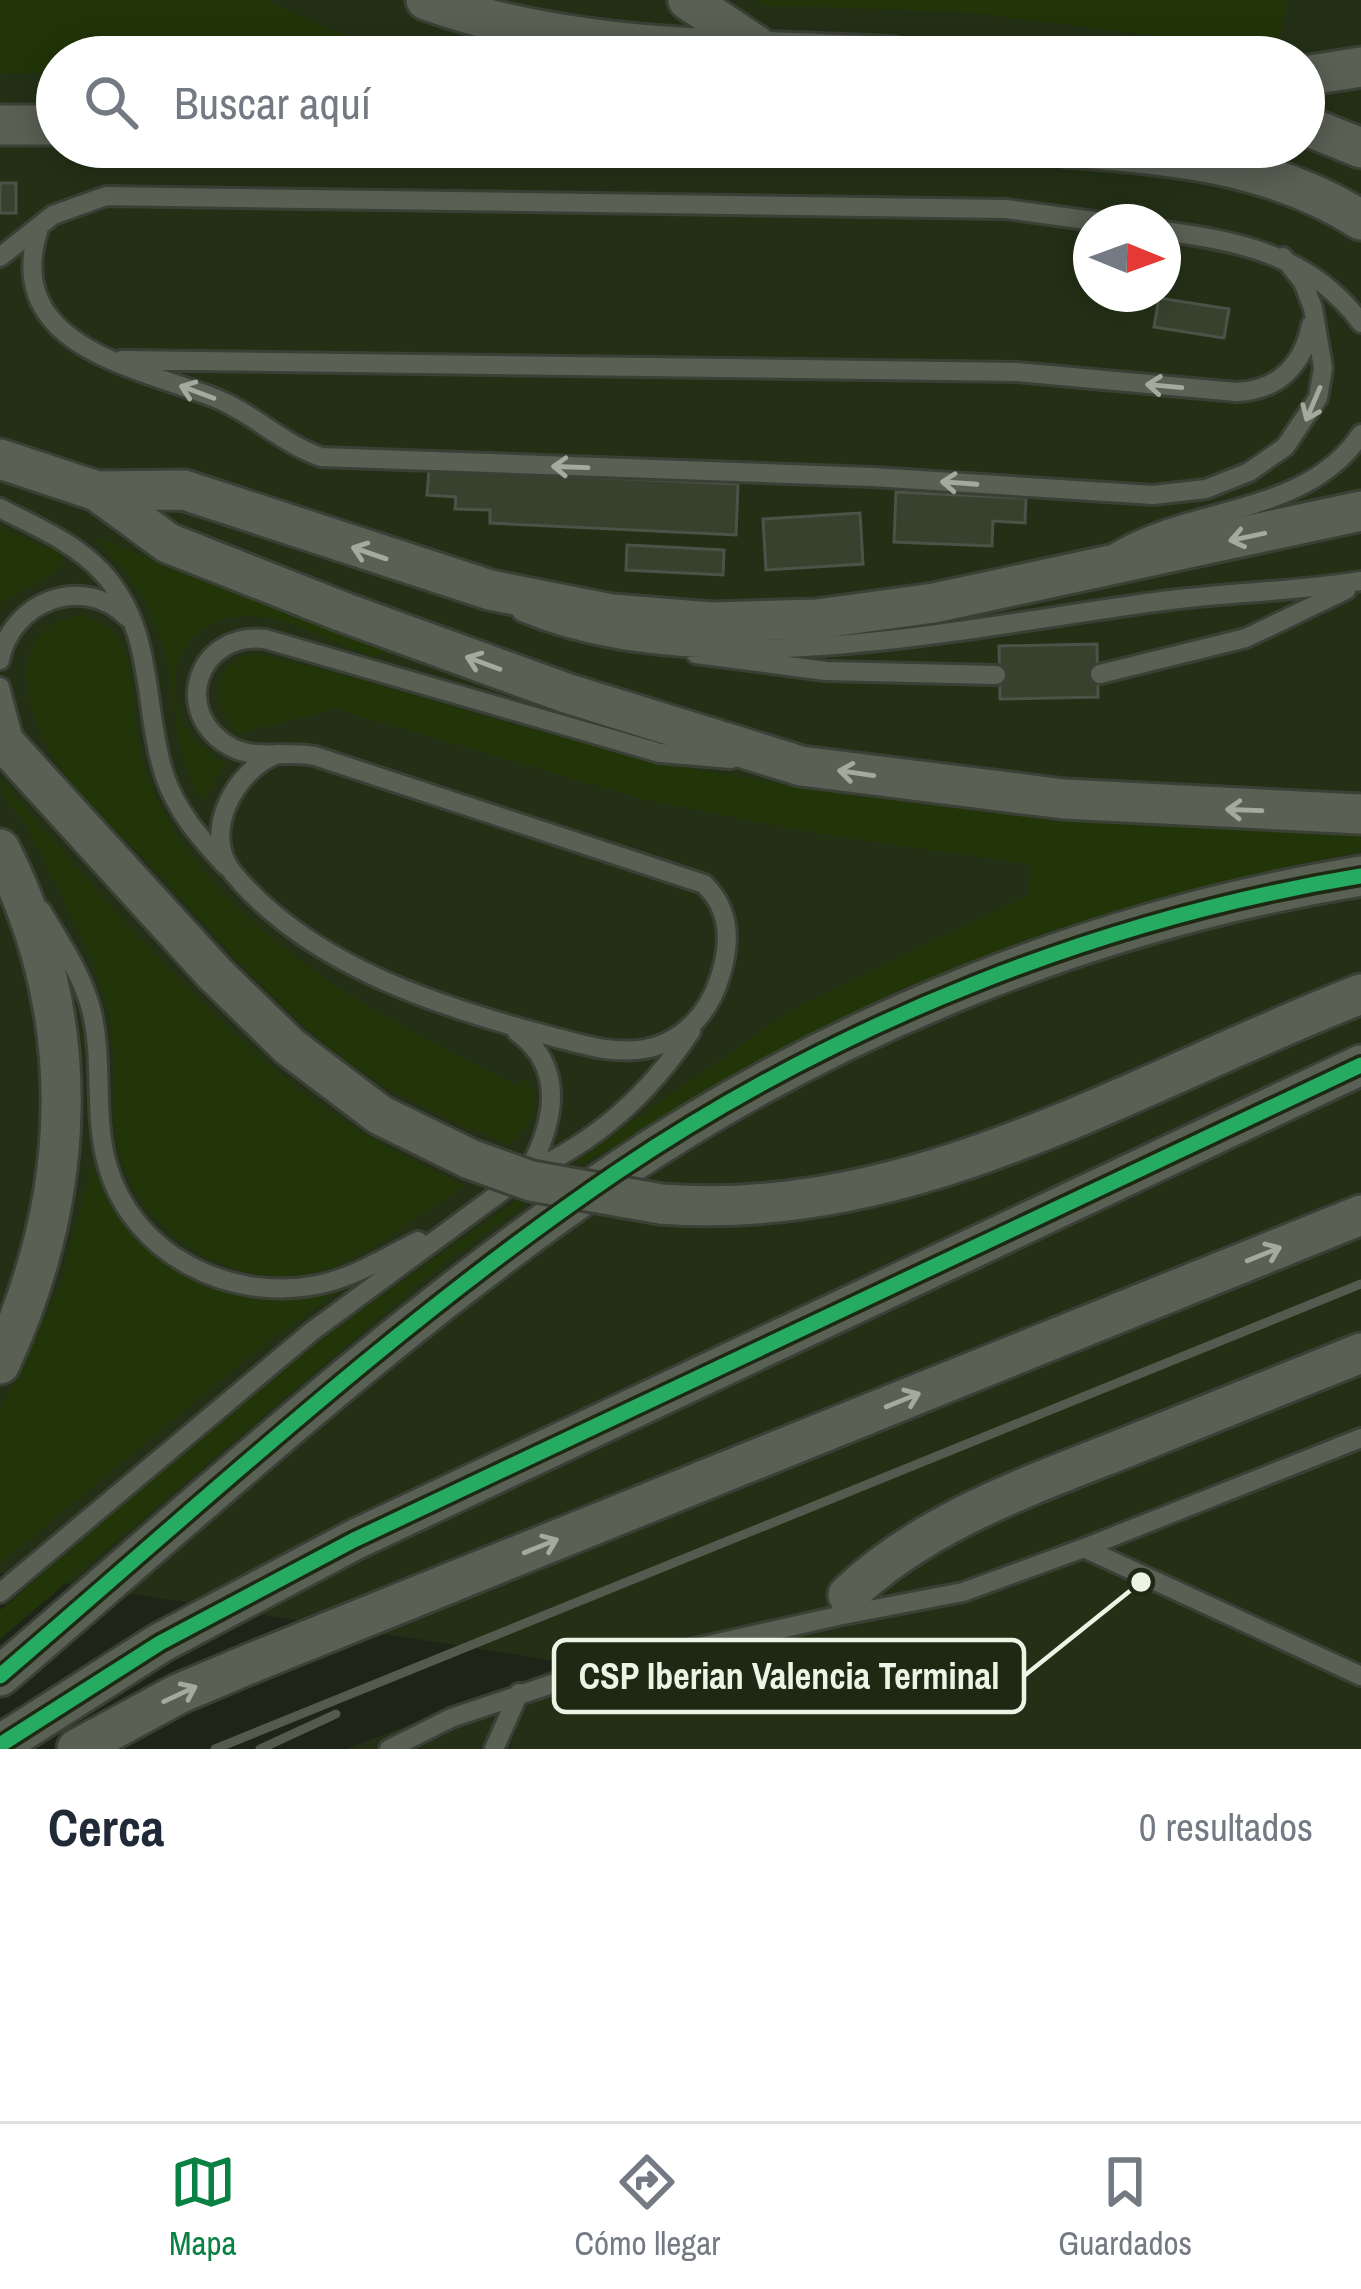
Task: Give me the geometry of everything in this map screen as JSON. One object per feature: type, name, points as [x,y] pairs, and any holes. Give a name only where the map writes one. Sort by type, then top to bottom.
[{"type":"street","points":[[426,0],[509,26],[582,19],[684,36]]},
{"type":"street","points":[[688,0],[742,36]]},
{"type":"street","points":[[1325,73],[1361,68]]},
{"type":"street","points":[[0,125],[36,124]]},
{"type":"street","points":[[1325,133],[1361,148]]},
{"type":"street","points":[[1241,168],[1283,180],[1353,218]]},
{"type":"street","points":[[0,459],[98,491],[184,490],[422,571],[574,608],[712,622],[853,614],[1068,576],[1361,512]]},
{"type":"street","points":[[98,491],[167,543],[343,612],[566,693],[801,766],[1064,800],[1361,814]]},
{"type":"street","points":[[0,738],[215,974],[290,1047],[380,1115],[470,1160],[548,1185],[710,1208],[822,1199],[932,1172],[1361,994]]},
{"type":"street","points":[[0,847],[28,904],[47,963],[63,1091],[54,1213],[25,1310],[0,1364]]},
{"type":"street","points":[[0,1676],[405,1330],[619,1171],[707,1116],[887,1022],[1008,971],[1184,914],[1361,876]]},
{"type":"street","points":[[0,1745],[160,1643],[354,1540],[1361,1065]]},
{"type":"street","points":[[77,1749],[178,1694],[254,1662],[1361,1215]]},
{"type":"street","points":[[843,1605],[898,1551],[926,1535],[1057,1475],[1361,1353]]},
{"type":"lane","points":[[0,257],[71,205],[106,196],[1006,209],[1073,218]]},
{"type":"lane","points":[[38,228],[26,267],[33,311],[46,330],[87,354],[211,396],[284,442],[321,457],[873,477],[1153,495],[1226,482],[1286,447],[1301,430],[1322,382],[1312,308],[1303,282],[1283,257]]},
{"type":"lane","points":[[1181,233],[1239,241],[1283,257],[1361,323]]},
{"type":"lane","points":[[87,354],[121,360],[1017,372],[1236,392],[1275,383],[1295,364],[1308,338],[1312,308]]},
{"type":"lane","points":[[1068,576],[1166,526],[1287,492],[1340,458],[1361,434]]},
{"type":"lane","points":[[0,508],[87,557],[105,575],[144,648],[166,778],[194,832],[276,914],[313,941],[420,997],[602,1049],[643,1049],[677,1037],[703,1013]]},
{"type":"lane","points":[[422,571],[547,623],[642,642],[826,671],[996,675]]},
{"type":"lane","points":[[642,642],[759,646],[885,639],[1160,601],[1361,582]]},
{"type":"lane","points":[[1100,674],[1246,638],[1361,582]]},
{"type":"lane","points":[[0,660],[12,627],[40,603],[59,597],[98,599],[117,607],[135,625]]},
{"type":"lane","points":[[0,1593],[311,1332],[528,1172],[566,1155],[643,1094],[703,1013],[722,973],[728,930],[716,896],[704,884],[316,756],[230,747],[197,711],[198,673],[206,658],[231,641],[266,639],[660,753],[801,766]]},
{"type":"lane","points":[[0,687],[4,711],[29,770]]},
{"type":"lane","points":[[230,869],[221,831],[225,812],[250,768],[278,754]]},
{"type":"lane","points":[[0,847],[54,932],[88,1000],[101,1134],[116,1191],[166,1250],[211,1278],[291,1288],[341,1278],[460,1220]]},
{"type":"lane","points":[[509,1025],[542,1058],[552,1097],[547,1136],[528,1172]]},
{"type":"lane","points":[[388,1749],[519,1693],[650,1655],[843,1605],[962,1592],[1361,1438]]},
{"type":"lane","points":[[1084,1548],[1361,1676]]},
{"type":"lane","points":[[494,1749],[519,1693]]},
{"type":"shaded area","points":[[0,0],[1361,0],[1361,1749],[346,1749],[569,1663],[0,1573]]},
{"type":"shaded area","points":[[0,0],[265,0],[345,36],[36,36],[36,73],[0,74]]},
{"type":"shaded area","points":[[759,0],[1287,0],[1280,36],[1157,36],[964,12],[758,5]]},
{"type":"shaded area","points":[[0,528],[57,551],[64,561],[52,574],[0,604]]},
{"type":"shaded area","points":[[94,537],[380,644],[386,652],[373,657],[296,626],[250,616],[220,621],[198,634],[183,653],[176,700],[184,724],[200,745],[224,762],[203,803],[181,750],[166,658],[155,623],[130,578]]},
{"type":"shaded area","points":[[83,615],[101,623],[122,646],[146,773],[165,815],[196,862],[233,903],[320,975],[467,1060],[517,1085],[526,1079],[534,1106],[509,1145],[396,1092],[310,1031],[72,783],[37,723],[27,676],[39,636],[57,623]]},
{"type":"shaded area","points":[[256,654],[634,756],[772,783],[1024,813],[1361,834],[1361,850],[1162,897],[895,991],[581,1164],[574,1162],[795,1008],[1029,895],[1031,864],[828,835],[646,800],[336,709],[238,734],[223,710],[219,686],[230,665]]},
{"type":"shaded area","points":[[0,779],[146,945],[263,1060],[343,1121],[464,1186],[356,1256],[305,1274],[270,1276],[235,1269],[173,1235],[130,1180],[118,1147],[112,1037],[100,982],[83,939]]},
{"type":"shaded area","points":[[92,1165],[136,1235],[161,1260],[189,1278],[220,1290],[255,1295],[338,1291],[256,1351],[0,1564],[0,1412],[61,1284]]},
{"type":"shaded area","points":[[517,1201],[524,1204],[432,1272],[0,1639],[0,1610],[298,1355]]},
{"type":"building","points":[[0,183],[16,183],[16,213],[0,213]]},
{"type":"building","points":[[1181,301],[1229,309],[1224,338],[1154,327],[1157,312],[1181,312]]},
{"type":"building","points":[[429,470],[738,484],[736,535],[490,523],[490,510],[455,509],[456,497],[427,495]]},
{"type":"building","points":[[896,492],[1026,498],[1025,523],[993,521],[992,546],[894,542]]},
{"type":"building","points":[[860,513],[863,564],[766,570],[763,519]]},
{"type":"building","points":[[627,545],[724,550],[723,575],[626,570]]},
{"type":"building","points":[[1097,644],[1098,697],[1000,699],[999,646]]},
{"type":"railway","points":[[215,1749],[1361,1284]]},
{"type":"railway","points":[[260,1749],[336,1714]]},
{"type":"cycle path","points":[[0,1676],[456,1289],[617,1172],[701,1118],[880,1024],[1068,949],[1165,919],[1361,876]]},
{"type":"cycle path","points":[[0,1745],[160,1643],[354,1540],[1361,1065]]},
{"type":"place","name":"CSP Iberian Valencia Terminal","points":[[1141,1582]]}]
